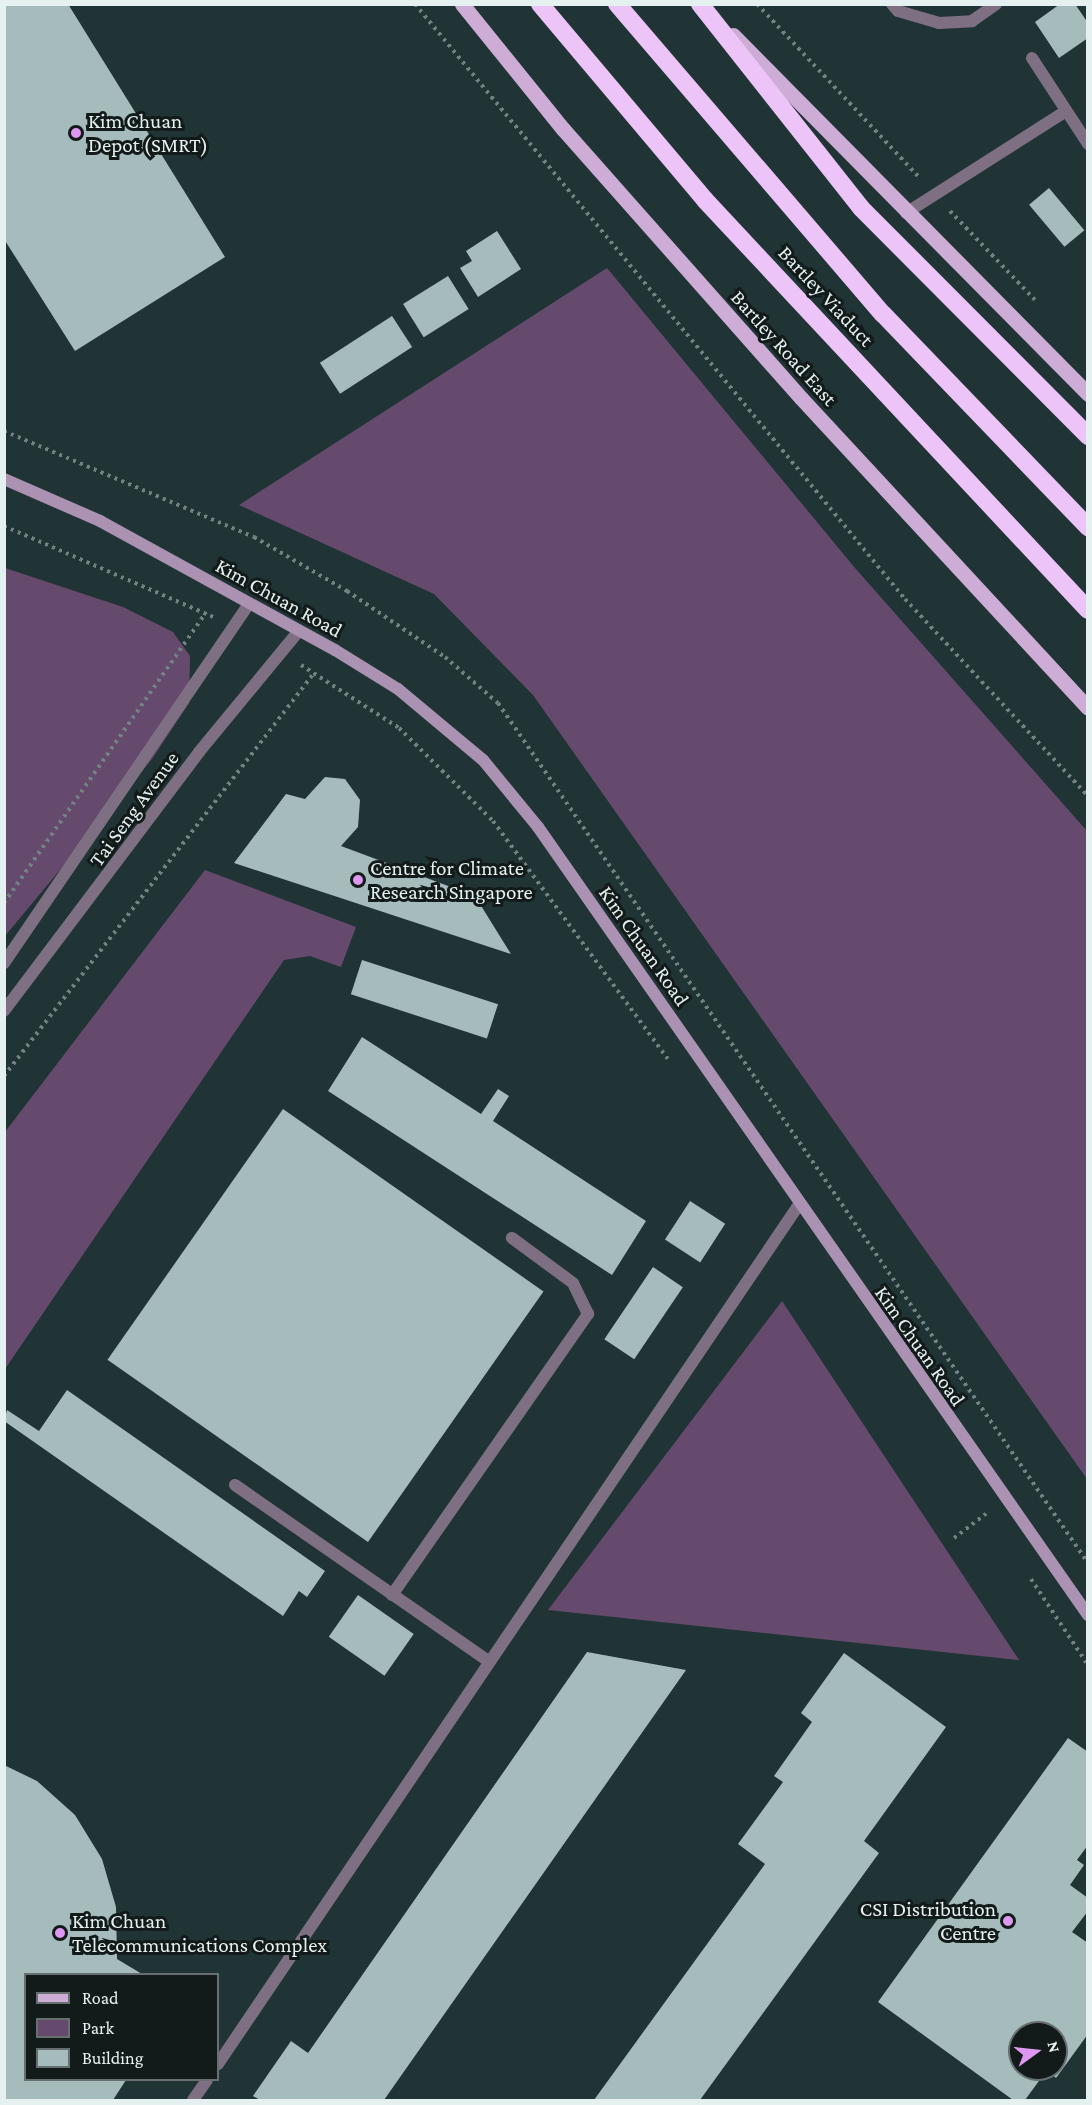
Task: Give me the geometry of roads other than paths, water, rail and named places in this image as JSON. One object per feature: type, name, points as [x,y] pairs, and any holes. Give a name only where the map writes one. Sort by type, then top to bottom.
[{"type":"highway","name":"Bartley Viaduct","points":[[540,4],[705,200],[1088,610]]},
{"type":"highway","name":"Bartley Viaduct","points":[[617,4],[883,314],[1088,527]]},
{"type":"highway","points":[[702,4],[861,208],[1088,436]]},
{"type":"main road","name":"Bartley Road East","points":[[462,4],[562,129],[793,390],[1088,708]]},
{"type":"main road","points":[[702,4],[906,213],[1088,394]]},
{"type":"main road","name":"Kim Chuan Road","points":[[4,478],[100,521],[398,689],[483,760],[538,827],[798,1206],[1088,1615]]},
{"type":"street","points":[[892,4],[898,11],[939,23],[972,21],[996,4]]},
{"type":"street","points":[[1032,58],[1088,144]]},
{"type":"street","points":[[906,213],[1066,111]]},
{"type":"street","name":"Tai Seng Avenue","points":[[4,963],[249,604]]},
{"type":"street","name":"Tai Seng Avenue","points":[[4,1011],[199,752],[298,632]]},
{"type":"street","points":[[219,2063],[488,1661],[798,1206]]},
{"type":"street","points":[[392,1595],[588,1314],[573,1283],[512,1238]]},
{"type":"street","points":[[235,1485],[488,1661]]},
{"type":"street","points":[[193,2100],[206,2081]]},
{"type":"place","name":"Kim Chuan Depot (SMRT)","points":[[76,133]]},
{"type":"place","name":"Centre for Climate Research Singapore","points":[[358,880]]},
{"type":"place","name":"CSI Distribution Centre","points":[[1008,1921]]},
{"type":"place","name":"Kim Chuan Telecommunications Complex","points":[[60,1933]]}]
